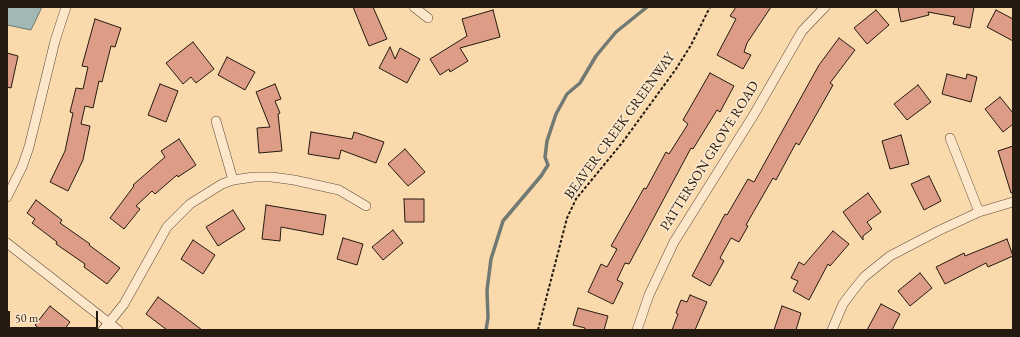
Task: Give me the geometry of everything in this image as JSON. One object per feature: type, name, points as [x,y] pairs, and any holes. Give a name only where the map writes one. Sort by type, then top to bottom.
[{"type":"street","points":[[7,197],[20,172],[29,147],[55,41],[66,7]]},
{"type":"street","points":[[414,7],[428,18]]},
{"type":"street","name":"PATTERSON GROVE ROAD","points":[[637,330],[649,295],[674,242],[753,116],[802,31],[825,7]]},
{"type":"street","points":[[216,121],[233,180]]},
{"type":"street","points":[[950,138],[979,212]]},
{"type":"street","points":[[106,327],[130,294],[167,227],[180,213],[200,197],[233,180],[272,177],[317,184],[339,190],[366,206]]},
{"type":"street","points":[[832,330],[843,304],[864,277],[877,265],[902,249],[979,212],[1013,202]]},
{"type":"street","points":[[7,243],[106,327],[118,330]]},
{"type":"path","name":"BEAVER CREEK GREENWAY","points":[[538,330],[566,218],[576,200],[622,143],[676,69],[691,45],[710,7]]},
{"type":"water","points":[[7,7],[42,7],[31,30],[7,25]]},
{"type":"building","points":[[353,7],[373,7],[387,39],[369,46]]},
{"type":"building","points":[[736,7],[771,7],[747,43],[744,52],[751,55],[743,69],[717,55],[736,19],[730,16]]},
{"type":"building","points":[[898,7],[974,7],[970,28],[953,24],[955,17],[928,12],[929,15],[901,22]]},
{"type":"building","points":[[493,10],[500,37],[460,48],[468,61],[450,72],[449,69],[440,75],[430,59],[467,36],[462,19]]},
{"type":"building","points":[[876,10],[889,25],[867,44],[854,28]]},
{"type":"building","points":[[996,10],[1013,19],[1013,41],[987,27]]},
{"type":"building","points":[[95,19],[121,28],[115,47],[111,46],[102,82],[99,81],[93,108],[85,106],[81,124],[90,126],[83,160],[68,191],[50,182],[65,151],[73,113],[70,112],[76,88],[83,89],[88,67],[82,66]]},
{"type":"building","points":[[839,38],[855,50],[830,83],[833,85],[799,145],[796,143],[776,180],[773,178],[746,225],[748,226],[739,242],[731,238],[720,258],[724,261],[710,286],[692,276],[725,214],[727,215],[748,179],[754,182],[819,65]]},
{"type":"building","points":[[193,42],[214,69],[196,83],[191,77],[183,84],[166,63]]},
{"type":"building","points":[[390,47],[395,59],[400,48],[420,59],[407,83],[379,68]]},
{"type":"building","points":[[7,53],[18,56],[11,88],[7,87]]},
{"type":"building","points":[[227,57],[255,72],[245,90],[218,75]]},
{"type":"building","points":[[710,73],[734,86],[720,112],[717,110],[693,149],[691,148],[629,264],[625,263],[617,280],[623,283],[613,304],[588,292],[601,264],[607,267],[617,249],[611,246],[644,188],[646,189],[666,152],[669,154],[688,124],[683,120]]},
{"type":"building","points":[[947,74],[966,79],[967,74],[977,77],[971,102],[942,94]]},
{"type":"building","points":[[160,84],[178,91],[166,122],[148,115]]},
{"type":"building","points":[[275,84],[281,99],[275,101],[280,113],[278,114],[282,151],[259,153],[257,128],[270,127],[256,92]]},
{"type":"building","points":[[918,85],[931,102],[907,120],[894,104]]},
{"type":"building","points":[[1000,97],[1013,113],[1013,124],[1003,132],[985,109]]},
{"type":"building","points":[[311,132],[352,139],[354,132],[384,142],[376,163],[341,150],[339,159],[308,154]]},
{"type":"building","points":[[901,135],[909,164],[890,169],[882,141]]},
{"type":"building","points":[[179,139],[196,165],[178,177],[177,175],[155,194],[152,191],[136,206],[140,209],[124,229],[110,218],[134,186],[133,185],[165,157],[161,151]]},
{"type":"building","points":[[1013,146],[1013,193],[1011,193],[998,151]]},
{"type":"building","points":[[405,149],[425,172],[408,186],[388,164]]},
{"type":"building","points":[[929,176],[941,201],[924,210],[911,184]]},
{"type":"building","points":[[868,193],[881,212],[867,222],[872,229],[863,236],[863,240],[843,212]]},
{"type":"building","points":[[404,199],[424,199],[424,222],[405,222]]},
{"type":"building","points":[[36,200],[62,220],[60,223],[120,268],[107,284],[84,267],[85,264],[56,244],[57,242],[32,223],[35,219],[27,213]]},
{"type":"building","points":[[266,205],[326,215],[323,235],[281,227],[280,241],[262,239]]},
{"type":"building","points":[[233,210],[245,229],[218,246],[206,227]]},
{"type":"building","points":[[393,230],[403,243],[383,260],[372,247]]},
{"type":"building","points":[[833,231],[849,244],[830,266],[828,264],[809,300],[793,291],[798,281],[791,278],[799,262],[804,265]]},
{"type":"building","points":[[343,238],[363,244],[357,265],[337,259]]},
{"type":"building","points":[[1007,239],[1013,256],[988,267],[986,263],[945,284],[936,267],[964,253],[965,256]]},
{"type":"building","points":[[193,240],[215,255],[203,274],[181,259]]},
{"type":"building","points":[[920,273],[932,288],[910,306],[898,291]]},
{"type":"building","points":[[690,295],[707,302],[695,330],[672,330],[681,300],[687,302]]},
{"type":"building","points":[[158,297],[202,330],[167,330],[146,314]]},
{"type":"building","points":[[881,304],[900,314],[892,330],[867,330]]},
{"type":"building","points":[[50,306],[70,322],[64,330],[41,330],[35,325]]},
{"type":"building","points":[[782,306],[801,313],[796,330],[774,330]]},
{"type":"building","points":[[578,308],[608,316],[604,330],[585,330],[585,328],[573,325]]},
{"type":"waterway","points":[[486,330],[488,318],[487,290],[491,259],[503,221],[541,176],[548,165],[545,157],[547,141],[556,114],[567,94],[580,83],[596,56],[616,32],[647,7]]}]
